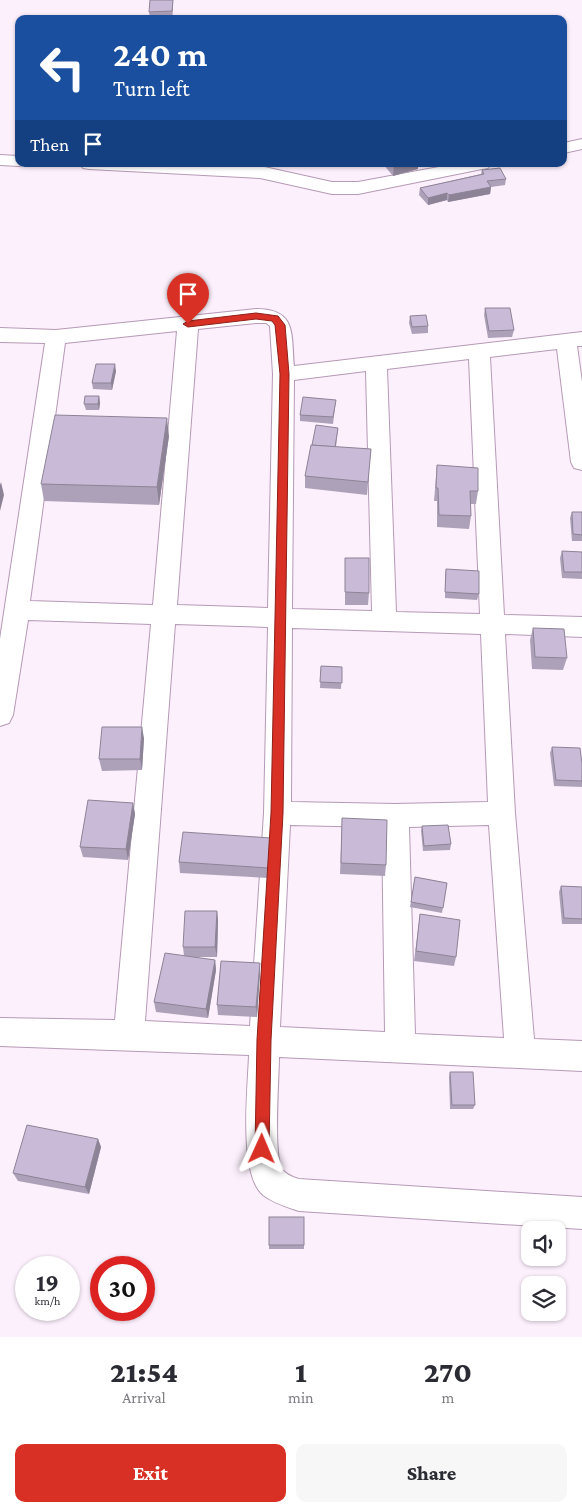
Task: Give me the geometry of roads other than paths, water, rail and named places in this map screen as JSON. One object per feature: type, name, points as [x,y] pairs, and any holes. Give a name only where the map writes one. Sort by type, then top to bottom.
[{"type":"street","points":[[567,147],[582,144]]},
{"type":"street","points":[[0,160],[15,161]]},
{"type":"street","points":[[153,167],[260,172],[344,189],[466,167]]},
{"type":"street","points":[[0,335],[56,338],[256,316],[275,319],[280,325],[284,374],[277,813],[264,1040],[262,1149],[264,1166],[270,1181],[282,1190],[299,1195],[582,1213]]},
{"type":"street","points":[[130,1035],[188,324]]},
{"type":"street","points":[[0,715],[56,338]]},
{"type":"street","points":[[284,374],[574,340],[582,462]]},
{"type":"street","points":[[479,351],[502,813],[520,1053]]},
{"type":"street","points":[[376,364],[384,621]]},
{"type":"street","points":[[17,610],[582,627]]},
{"type":"street","points":[[277,813],[395,816],[502,813]]},
{"type":"street","points":[[395,816],[400,1046]]},
{"type":"street","points":[[0,1032],[264,1040],[582,1056]]}]
